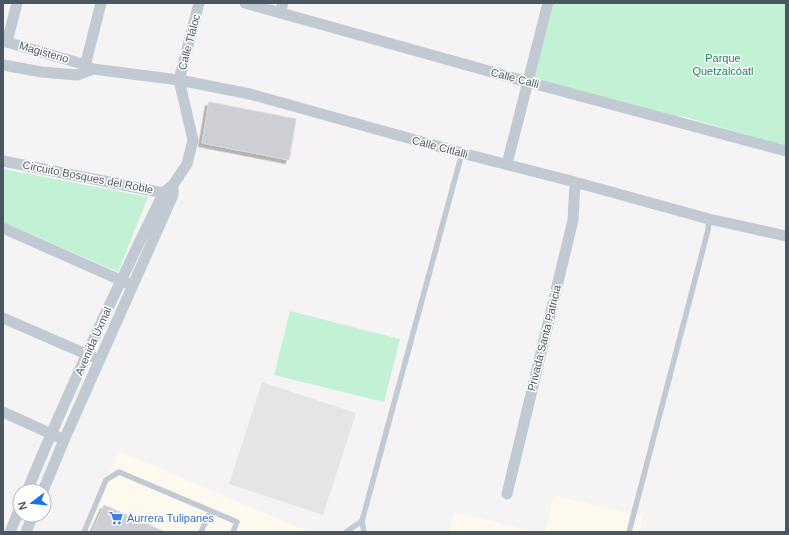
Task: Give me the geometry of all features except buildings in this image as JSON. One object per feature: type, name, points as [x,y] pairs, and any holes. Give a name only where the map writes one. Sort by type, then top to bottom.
[{"type":"street","points":[[5,41],[17,3]]},
{"type":"street","points":[[87,69],[101,3]]},
{"type":"street","name":"Calle Tláloc","points":[[179,80],[199,3]]},
{"type":"street","name":"Calle Calli","points":[[245,3],[281,8],[528,82],[786,151]]},
{"type":"street","points":[[507,164],[548,3]]},
{"type":"street","name":"Magisterio","points":[[5,41],[87,69]]},
{"type":"street","name":"Magisterio","points":[[3,65],[42,72],[77,75],[87,69]]},
{"type":"street","name":"Calle Citlalli","points":[[87,69],[179,80],[250,94],[462,153],[709,219],[786,236]]},
{"type":"street","points":[[170,191],[187,164],[193,140],[179,80]]},
{"type":"street","name":"Circuito Bosques del Roble","points":[[3,161],[170,191]]},
{"type":"street","name":"Privada Santa Patricia","points":[[506,494],[573,220],[575,182]]},
{"type":"street","name":"Avenida Uxmal","points":[[30,483],[50,434],[120,280],[170,191]]},
{"type":"street","name":"Avenida Uxmal","points":[[46,483],[133,286],[170,191]]},
{"type":"street","points":[[3,228],[133,286]]},
{"type":"street","points":[[3,318],[100,360]]},
{"type":"street","points":[[3,412],[64,440]]},
{"type":"lane","points":[[364,532],[362,521],[462,153]]},
{"type":"lane","points":[[629,532],[708,230],[709,219]]},
{"type":"lane","points":[[84,532],[106,480],[120,472],[237,522],[233,532]]},
{"type":"lane","points":[[200,532],[210,511]]},
{"type":"lane","points":[[346,532],[362,521]]},
{"type":"shaded area","points":[[262,382],[356,413],[323,515],[229,484]]},
{"type":"shaded area","points":[[119,451],[309,532],[84,532]]},
{"type":"shaded area","points":[[554,495],[643,517],[639,532],[545,532]]},
{"type":"shaded area","points":[[454,512],[535,532],[449,532]]},
{"type":"green space","name":"Parque Quetzalcóatl","points":[[554,3],[786,3],[786,146],[685,117],[678,117],[534,79]]},
{"type":"green space","points":[[3,169],[148,197],[118,272],[3,222]]},
{"type":"green space","points":[[290,311],[400,339],[384,402],[274,375]]},
{"type":"place","name":"Aurrera Tulipanes","points":[[116,518]]}]
